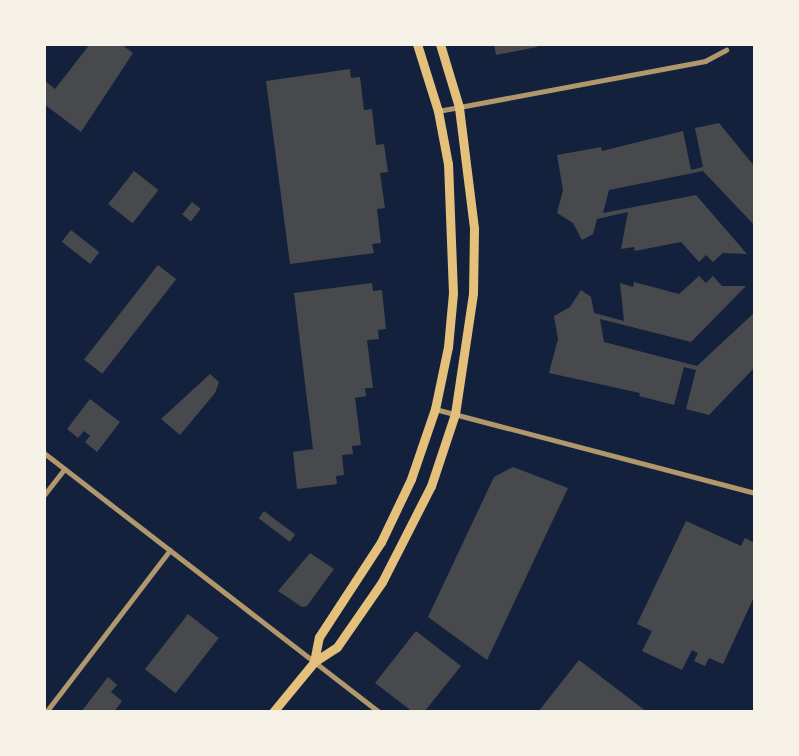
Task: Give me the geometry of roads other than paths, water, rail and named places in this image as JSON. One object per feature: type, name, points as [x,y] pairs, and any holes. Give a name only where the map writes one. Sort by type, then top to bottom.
[{"type":"main road","points":[[314,662],[319,637],[382,542],[411,479],[435,409],[453,293],[451,200],[438,111],[417,44]]},
{"type":"main road","points":[[273,712],[314,662],[337,648],[359,619],[400,551],[431,486],[455,414],[473,293],[474,228],[459,107],[440,44]]},
{"type":"street","points":[[438,111],[705,61],[726,50]]},
{"type":"street","points":[[435,409],[755,494]]},
{"type":"street","points":[[44,453],[379,712]]},
{"type":"street","points":[[44,495],[64,469]]},
{"type":"street","points":[[46,712],[170,550]]}]
